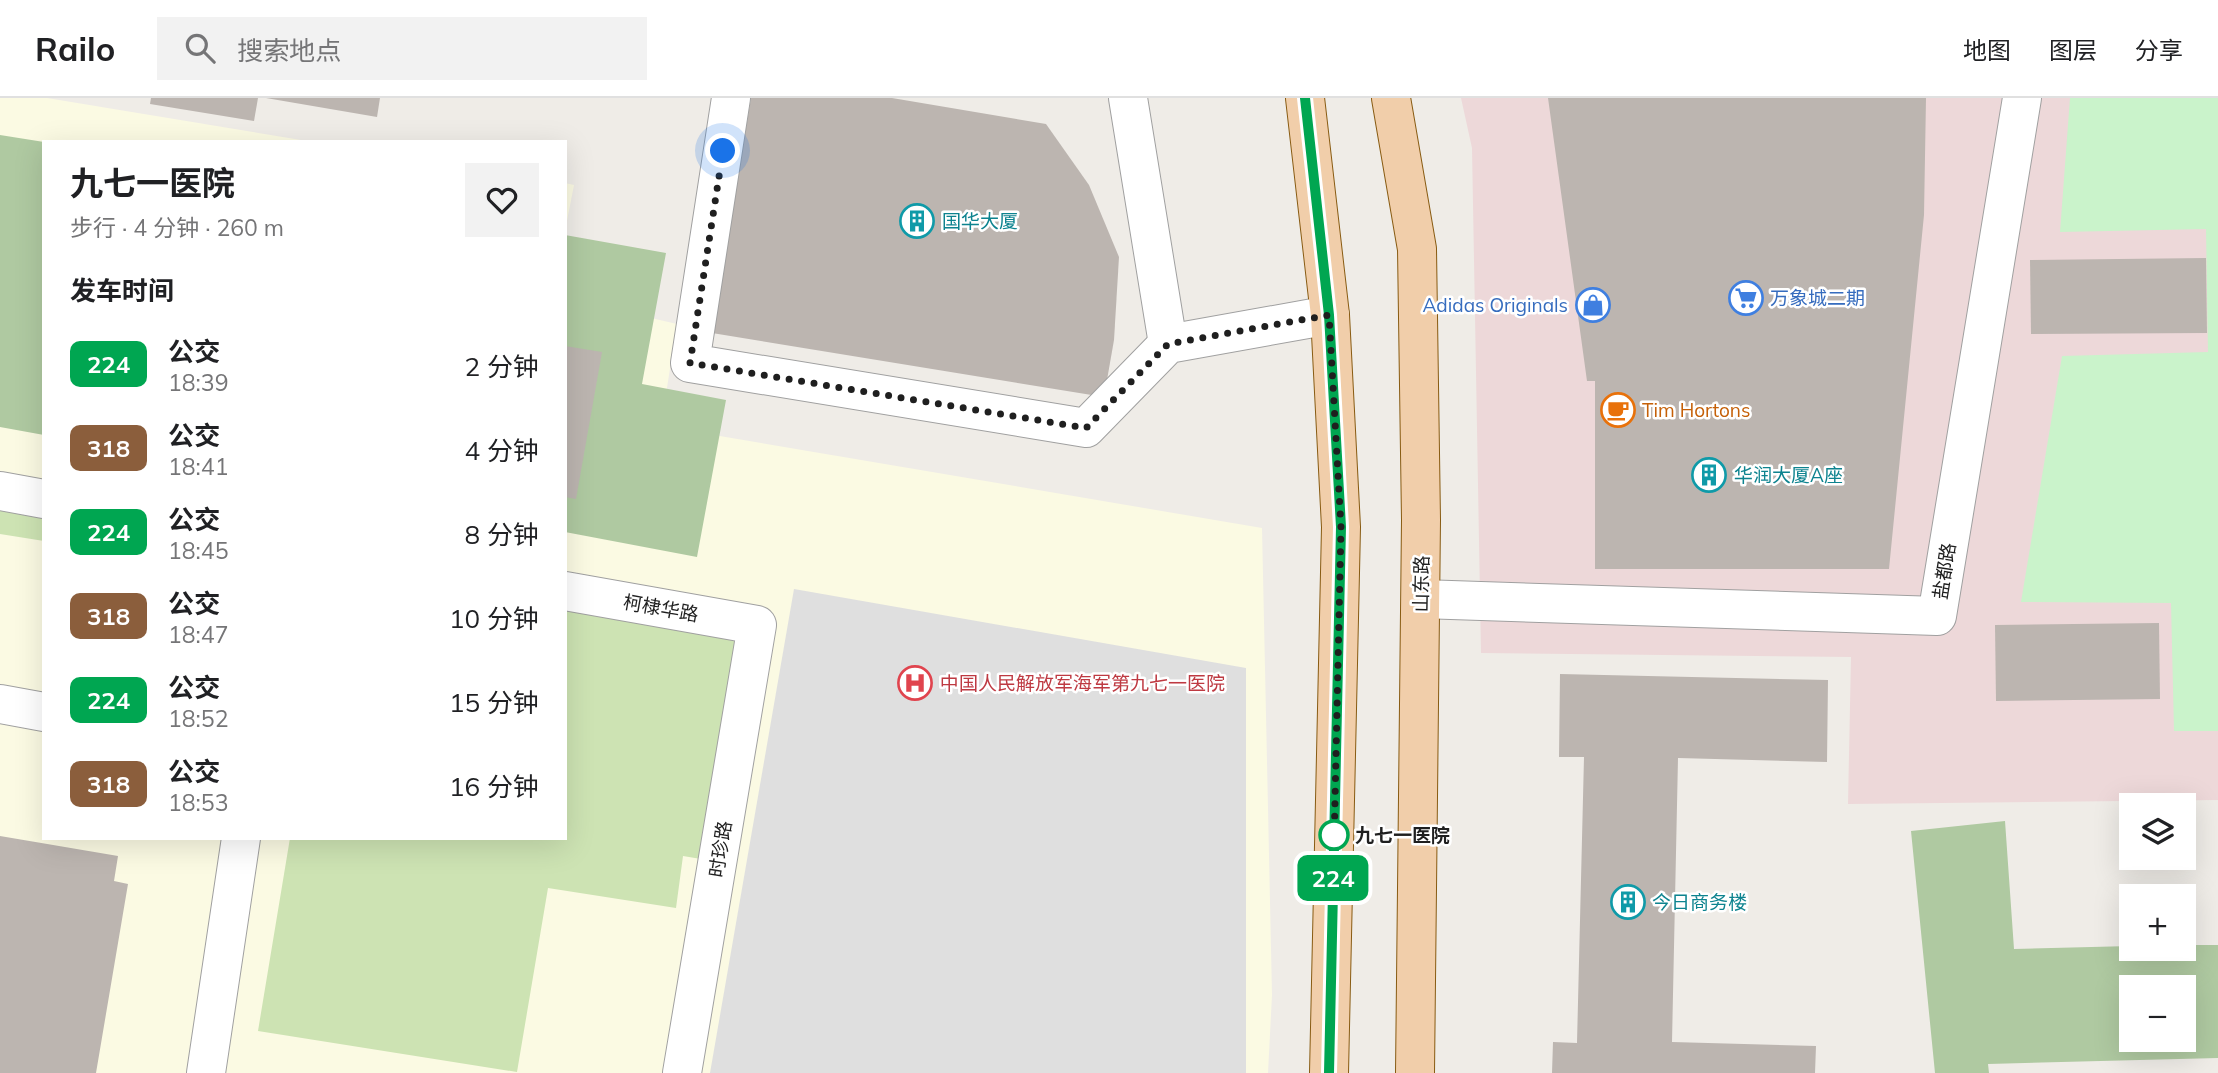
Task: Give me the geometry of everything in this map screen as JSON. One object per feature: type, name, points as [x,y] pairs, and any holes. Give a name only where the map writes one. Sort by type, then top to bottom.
[{"type":"main road","points":[[1305,98],[1329,315],[1341,527],[1329,1073]]},
{"type":"main road","name":"山东路","points":[[1391,98],[1417,249],[1421,599],[1415,1073]]},
{"type":"street","points":[[731,98],[690,363],[1086,428],[1168,344],[1329,315]]},
{"type":"street","points":[[1128,98],[1168,344]]},
{"type":"street","name":"盐都路","points":[[1421,599],[1937,616],[2022,98]]},
{"type":"street","points":[[0,491],[42,499]]},
{"type":"street","name":"柯棣华路","points":[[567,591],[757,625]]},
{"type":"street","name":"时珍路","points":[[682,1073],[757,625]]},
{"type":"street","points":[[0,704],[42,712]]},
{"type":"street","points":[[206,1073],[241,840]]},
{"type":"shaded area","name":"中国人民解放军海军第九七一医院","points":[[0,98],[47,98],[301,140],[42,140],[42,840],[567,840],[567,298],[677,324],[661,426],[1262,528],[1272,995],[1268,1073],[0,1073]]},
{"type":"shaded area","points":[[1461,98],[2218,98],[2218,800],[2196,800],[2196,793],[2119,793],[2119,801],[1848,804],[1851,657],[1481,653],[1472,148]]},
{"type":"shaded area","points":[[567,183],[574,185],[567,221]]},
{"type":"shaded area","points":[[794,589],[1246,668],[1246,1073],[710,1073]]},
{"type":"green space","points":[[2070,98],[2218,98],[2218,731],[2174,731],[2171,603],[2021,602],[2062,356],[2208,352],[2206,229],[2060,232]]},
{"type":"green space","points":[[0,135],[42,142],[42,435],[0,427]]},
{"type":"green space","points":[[567,235],[666,253],[642,384],[726,400],[697,557],[567,532]]},
{"type":"green space","points":[[0,507],[42,514],[42,541],[0,534]]},
{"type":"green space","points":[[567,604],[737,634],[701,859],[683,856],[676,908],[548,888],[517,1072],[258,1031],[290,840],[567,840]]},
{"type":"green space","points":[[2005,821],[2014,949],[2119,946],[2119,961],[2196,961],[2196,945],[2218,945],[2218,1058],[1988,1064],[1989,1073],[1935,1073],[1911,831]]},
{"type":"building","points":[[151,98],[258,98],[254,121],[150,104]]},
{"type":"building","points":[[266,98],[380,98],[377,117]]},
{"type":"building","name":"国华大厦","points":[[751,98],[892,98],[1046,124],[1089,185],[1119,257],[1114,340],[1104,397],[712,333]]},
{"type":"building","name":"万象城二期","points":[[1548,98],[1926,98],[1924,215],[1889,569],[1595,569],[1595,381],[1587,381]]},
{"type":"building","points":[[2206,258],[2207,333],[2031,334],[2030,260]]},
{"type":"building","points":[[567,346],[602,352],[576,499],[567,497]]},
{"type":"building","points":[[2159,623],[2160,699],[1996,701],[1995,625]]},
{"type":"building","name":"今日商务楼","points":[[1560,674],[1828,680],[1827,762],[1678,758],[1672,1042],[1816,1046],[1815,1073],[1552,1073],[1553,1042],[1577,1043],[1584,757],[1559,757]]},
{"type":"building","points":[[0,836],[118,856],[114,881],[128,884],[96,1073],[0,1073]]},
{"type":"bus line","name":"224","points":[[1305,98],[1329,315],[1341,527],[1329,1073]]},
{"type":"place","name":"国华大厦","points":[[917,221]]},
{"type":"place","name":"万象城二期","points":[[1746,298]]},
{"type":"place","name":"Adidas Originals","points":[[1593,305]]},
{"type":"place","name":"Tim Hortons","points":[[1618,410]]},
{"type":"place","name":"华润大厦A座","points":[[1709,475]]},
{"type":"place","name":"中国人民解放军海军第九七一医院","points":[[915,683]]},
{"type":"place","name":"九七一医院","points":[[1334,835]]},
{"type":"place","name":"今日商务楼","points":[[1628,902]]},
{"type":"route","points":[[723,151],[690,363],[1086,428],[1168,344],[1329,315],[1341,527],[1334,847],[1334,835]]}]
